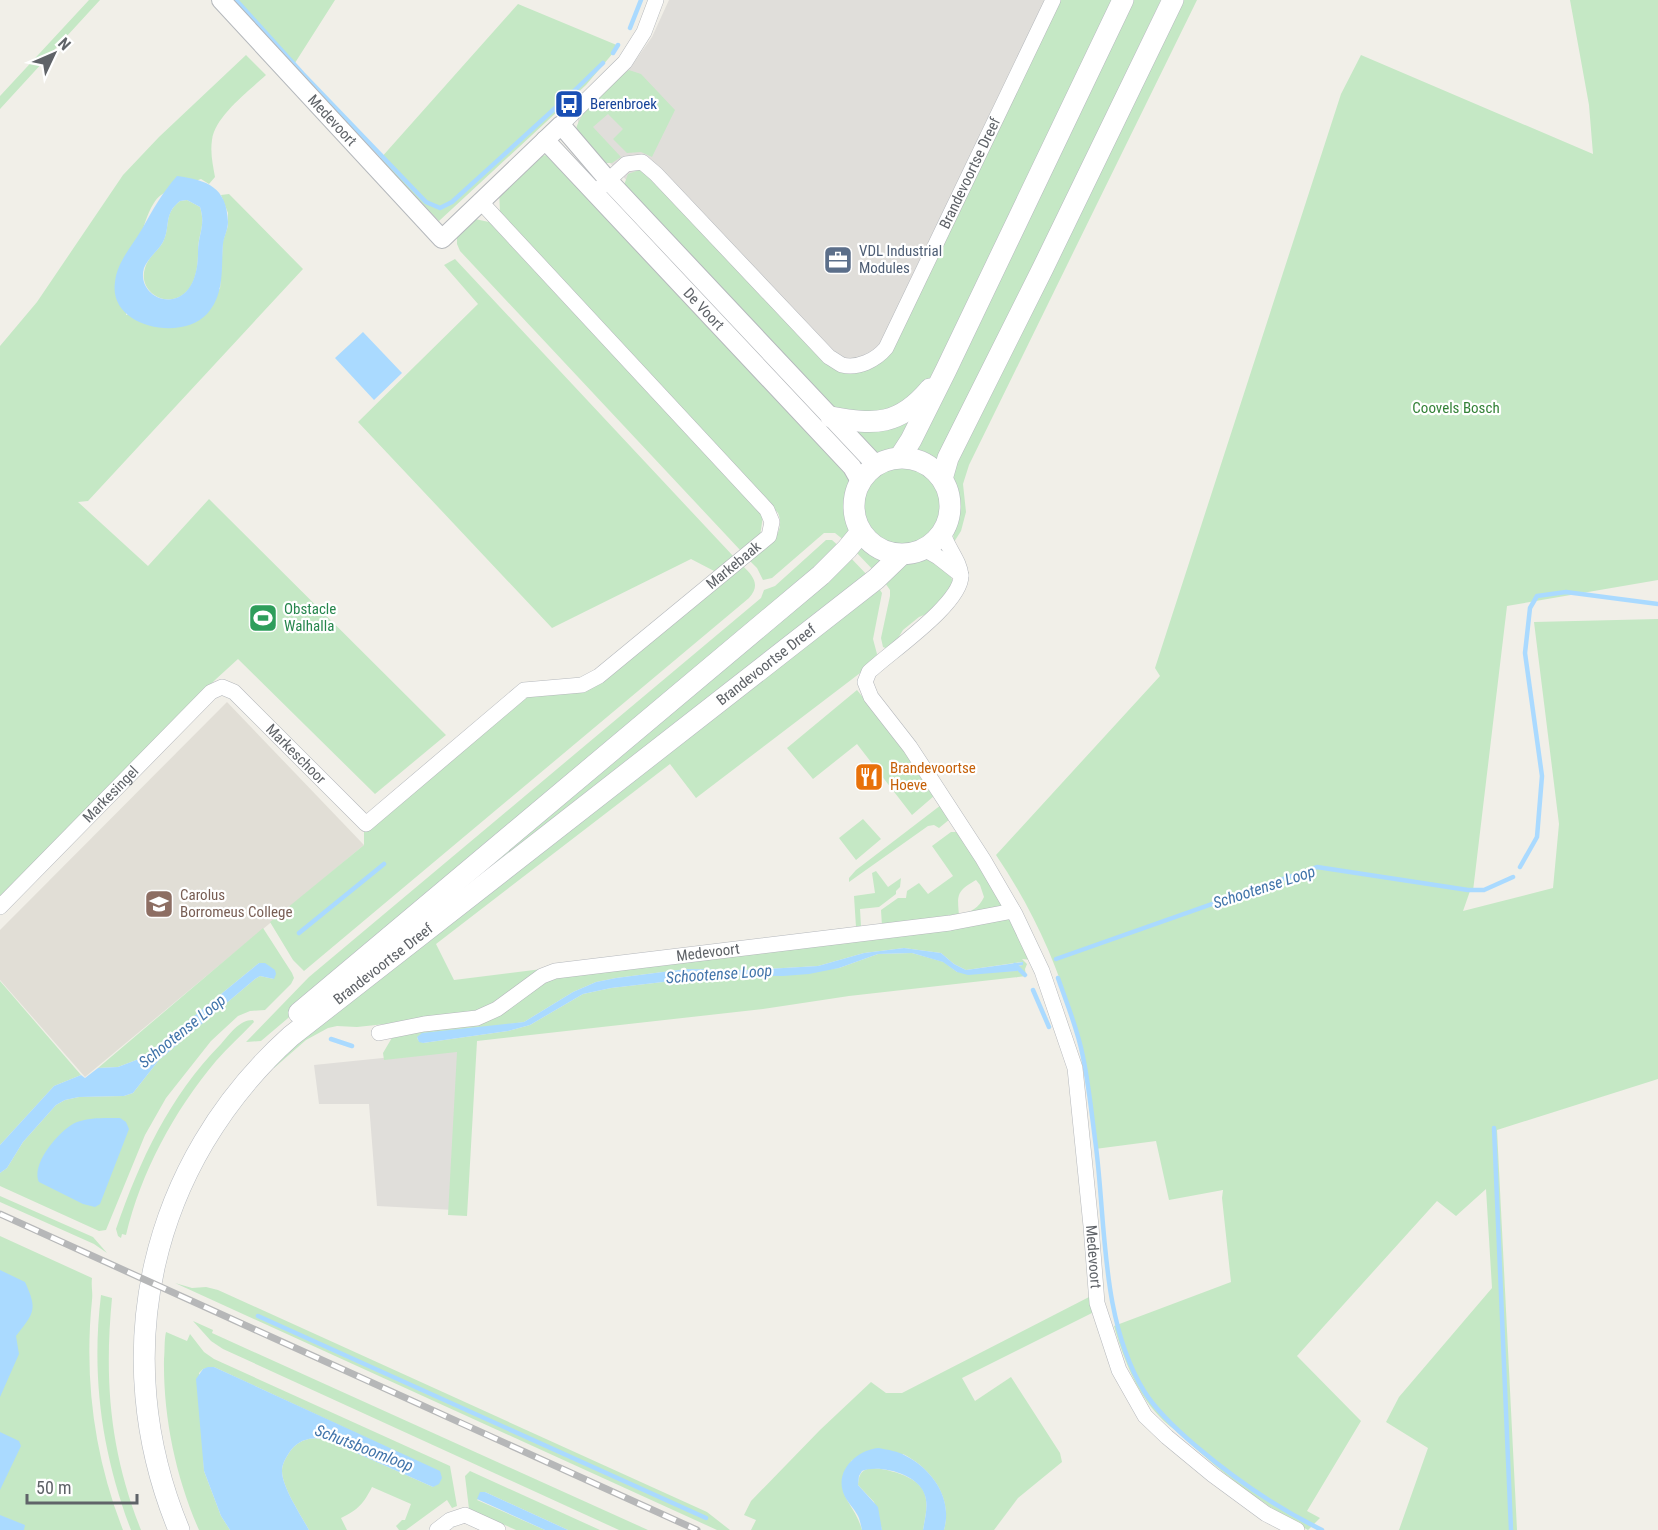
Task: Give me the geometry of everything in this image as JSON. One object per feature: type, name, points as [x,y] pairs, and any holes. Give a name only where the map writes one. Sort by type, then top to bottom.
[{"type":"main road","points":[[900,458],[912,440],[1123,0]]},
{"type":"main road","points":[[942,479],[948,458],[1173,0]]},
{"type":"main road","points":[[831,417],[875,423],[896,417],[916,406],[946,370]]},
{"type":"main road","points":[[912,458],[934,470],[942,479],[949,492],[951,506],[949,520],[943,532],[924,549],[901,555],[878,548],[861,532],[855,520],[853,508],[855,495],[860,480],[876,465],[888,459],[912,458]]},
{"type":"main road","name":"Brandevoortse Dreef","points":[[165,1530],[148,1483],[137,1436],[131,1370],[133,1313],[143,1258],[158,1209],[182,1154],[203,1117],[227,1084],[286,1024],[821,574],[861,532]]},
{"type":"main road","name":"Brandevoortse Dreef","points":[[179,1530],[161,1480],[150,1434],[145,1383],[146,1318],[159,1248],[173,1205],[203,1141],[226,1107],[272,1054],[291,1036],[876,579],[901,555]]},
{"type":"street","name":"Medevoort","points":[[221,0],[442,239],[480,201]]},
{"type":"street","points":[[480,201],[625,62],[644,32],[656,0]]},
{"type":"street","name":"Brandevoortse Dreef","points":[[602,186],[626,164],[642,162],[829,357],[842,365],[859,365],[877,358],[886,348],[1053,0]]},
{"type":"street","name":"De Voort","points":[[561,125],[602,186],[852,467],[860,480]]},
{"type":"street","name":"De Voort","points":[[545,140],[602,186],[876,465]]},
{"type":"street","name":"Markebaak","points":[[366,824],[524,690],[582,685],[599,676],[769,536],[772,522],[767,510],[480,201]]},
{"type":"street","points":[[943,532],[961,575]]},
{"type":"street","points":[[924,549],[961,575]]},
{"type":"street","name":"Medevoort","points":[[961,575],[956,592],[943,609],[885,657],[869,672],[865,682],[871,697],[910,747],[984,859],[1013,910],[1042,971],[1075,1068],[1097,1303],[1119,1370],[1144,1416],[1167,1437],[1266,1514],[1297,1530]]},
{"type":"street","name":"Markeschoor","points":[[222,687],[234,692],[366,824]]},
{"type":"street","name":"Markesingel","points":[[0,907],[211,692],[222,687]]},
{"type":"street","name":"Medevoort","points":[[379,1033],[424,1024],[477,1018],[497,1009],[542,976],[555,971],[950,923],[1013,910]]},
{"type":"street","points":[[437,1530],[450,1520],[465,1515],[498,1530]]},
{"type":"shaded area","points":[[669,0],[1095,0],[918,369],[832,393],[578,130],[578,118],[628,71],[652,37]]},
{"type":"shaded area","name":"Carolus Borromeus College","points":[[227,702],[364,845],[85,1077],[0,980],[0,930]]},
{"type":"shaded area","points":[[461,1050],[454,1210],[377,1206],[369,1104],[319,1104],[314,1065]]},
{"type":"green space","points":[[89,0],[100,0],[0,109],[0,96]]},
{"type":"green space","points":[[231,0],[335,0],[293,66]]},
{"type":"green space","points":[[1060,0],[1114,0],[931,381],[920,395],[879,416],[831,407],[624,185],[628,174],[639,170],[645,173],[821,355],[869,367]]},
{"type":"green space","points":[[1129,0],[1161,0],[939,465],[913,452]]},
{"type":"green space","points":[[1181,0],[1197,0],[969,465],[963,484],[966,512],[961,531],[954,542],[953,533],[958,506],[951,479],[957,448]]},
{"type":"green space","name":"Coovels Bosch","points":[[1570,0],[1658,0],[1658,580],[1507,606],[1473,891],[1470,891],[1463,911],[1553,888],[1559,824],[1534,622],[1658,619],[1658,1079],[1497,1130],[1517,1530],[1399,1530],[1428,1448],[1386,1422],[1399,1397],[1492,1288],[1486,1189],[1456,1216],[1437,1201],[1297,1356],[1361,1421],[1307,1511],[1320,1518],[1308,1530],[1241,1486],[1164,1421],[1151,1407],[1131,1374],[1114,1326],[1231,1282],[1223,1190],[1169,1200],[1156,1141],[1095,1149],[1081,1053],[1064,990],[1023,898],[996,855],[1160,676],[1155,668],[1341,94],[1361,55],[1593,154],[1589,105]]},
{"type":"green space","points":[[518,4],[619,46],[586,85],[439,221],[380,159]]},
{"type":"green space","points":[[246,55],[266,75],[234,104],[214,131],[211,150],[215,177],[209,184],[201,179],[170,190],[154,203],[142,232],[126,315],[220,289],[223,241],[228,226],[228,213],[221,195],[229,194],[303,269],[88,501],[78,502],[148,566],[209,499],[446,735],[375,794],[238,659],[0,896],[0,346],[37,302],[123,175],[159,137]]},
{"type":"green space","points":[[629,70],[641,74],[675,110],[652,157],[641,152],[627,153],[613,139],[623,129],[608,114],[593,127],[621,157],[612,163],[602,163],[576,130],[578,122],[606,89]]},
{"type":"green space","points":[[551,156],[843,461],[851,480],[848,505],[851,532],[845,541],[835,533],[824,533],[772,578],[763,580],[757,568],[750,561],[768,546],[777,534],[780,528],[778,513],[500,212],[499,190],[537,157]]},
{"type":"green space","points":[[187,200],[200,207],[202,214],[196,274],[189,289],[179,297],[168,299],[157,297],[149,290],[144,280],[145,268],[163,242],[171,211],[180,201]]},
{"type":"green space","points":[[475,219],[489,222],[763,516],[760,536],[741,551],[460,251],[457,234]]},
{"type":"green space","points":[[455,259],[734,557],[716,572],[691,559],[552,628],[358,422],[478,304],[444,265]]},
{"type":"green space","points":[[916,411],[892,452],[875,452],[847,423]]},
{"type":"green space","points":[[903,466],[918,469],[931,478],[940,491],[943,506],[940,521],[931,534],[918,543],[903,546],[888,543],[875,534],[866,521],[863,506],[866,491],[875,478],[888,469]]},
{"type":"green space","points":[[826,540],[832,540],[842,549],[261,1041],[246,1042],[309,977],[761,598],[764,590],[775,586]]},
{"type":"green space","points":[[861,544],[874,555],[885,560],[876,573],[854,550]]},
{"type":"green space","points":[[848,555],[870,578],[267,1047]]},
{"type":"green space","points":[[924,557],[948,570],[954,584],[934,611],[919,617],[903,630],[888,649],[883,647],[881,638],[890,590],[883,580],[909,561]]},
{"type":"green space","points":[[743,566],[755,585],[749,598],[304,971],[293,960],[270,922],[364,845],[364,832],[529,694],[586,690]]},
{"type":"green space","points":[[876,584],[882,593],[873,639],[877,654],[868,667],[696,798],[670,764],[436,944],[454,980],[558,967],[501,1002],[470,1015],[328,1028],[306,1040],[274,1068],[275,1057]]},
{"type":"green space","points":[[857,690],[906,751],[934,796],[912,815],[857,744],[813,779],[787,748]]},
{"type":"green space","points":[[941,805],[950,819],[939,828],[934,825],[928,826],[849,882],[849,878],[856,870]]},
{"type":"green space","points":[[863,819],[881,839],[856,860],[839,838]]},
{"type":"green space","points":[[951,832],[956,832],[979,863],[1032,960],[1022,959],[1027,964],[1026,976],[849,996],[763,1009],[477,1041],[467,1216],[448,1215],[457,1052],[384,1060],[383,1053],[393,1036],[473,1021],[553,976],[882,926],[881,910],[898,898],[906,898],[907,891],[919,883],[928,894],[953,876],[932,846]],"holes":[[[976,880],[984,897],[974,909],[959,915],[958,898],[962,890]],[[904,948],[941,953],[966,970],[1022,962],[1023,965],[1017,966],[1017,971],[957,972],[944,962],[912,953],[878,954],[839,968],[753,976],[724,975],[611,988],[583,994],[530,1025],[508,1031],[423,1043],[417,1037],[524,1022],[573,992],[596,982],[616,978],[686,969],[748,970],[818,966],[864,953]]]},
{"type":"green space","points":[[876,871],[888,887],[901,878],[900,887],[896,894],[879,907],[860,909],[861,926],[856,927],[854,896],[875,893],[872,873]]},
{"type":"green space","points":[[263,928],[292,973],[294,978],[291,984],[265,1010],[250,1011],[238,1016],[211,1041],[166,1098],[145,1135],[106,1230],[99,1231],[0,1186],[0,1173],[7,1168],[23,1142],[56,1105],[79,1097],[124,1096],[133,1093],[159,1060],[255,979],[260,976],[274,979],[259,963],[144,1057],[118,1067],[98,1068]]},
{"type":"green space","points":[[0,981],[81,1075],[54,1086],[0,1145]]},
{"type":"green space","points":[[253,1020],[254,1022],[201,1080],[173,1121],[140,1188],[126,1235],[122,1234],[121,1238],[116,1229],[125,1203],[146,1154],[171,1108],[203,1064],[231,1032],[243,1022]]},
{"type":"green space","points":[[0,1196],[93,1237],[107,1253],[94,1244],[0,1202]]},
{"type":"green space","points":[[0,1236],[92,1278],[89,1359],[94,1417],[105,1474],[123,1530],[0,1530]]},
{"type":"green space","points":[[175,1283],[192,1288],[206,1287],[218,1290],[707,1512],[730,1530],[717,1530]]},
{"type":"green space","points":[[101,1295],[112,1298],[109,1387],[112,1416],[122,1473],[141,1530],[131,1530],[121,1501],[101,1414],[97,1355]]},
{"type":"green space","points":[[1091,1296],[1094,1312],[962,1378],[975,1401],[1011,1377],[1060,1453],[1062,1462],[1018,1498],[994,1530],[944,1530],[945,1506],[937,1485],[931,1475],[903,1454],[852,1460],[845,1472],[843,1489],[845,1496],[862,1530],[751,1530],[756,1520],[744,1515],[751,1501],[820,1430],[871,1382],[886,1393],[902,1393]]},
{"type":"green space","points":[[193,1321],[213,1330],[212,1333],[648,1530],[619,1530],[223,1349],[211,1341]]},
{"type":"green space","points":[[166,1332],[187,1341],[190,1334],[204,1352],[214,1359],[450,1466],[457,1506],[452,1508],[447,1500],[406,1530],[399,1530],[396,1526],[405,1520],[411,1504],[372,1487],[360,1506],[341,1518],[347,1530],[309,1530],[288,1493],[282,1471],[291,1450],[302,1441],[315,1438],[325,1439],[433,1487],[440,1472],[214,1367],[203,1369],[199,1373],[204,1471],[221,1516],[230,1530],[199,1530],[184,1490],[172,1447],[164,1381]]},
{"type":"green space","points":[[870,1468],[900,1474],[921,1486],[926,1501],[923,1530],[882,1530],[874,1502],[858,1485],[861,1474]]},
{"type":"green space","points":[[470,1471],[600,1530],[568,1530],[485,1492],[477,1500],[545,1530],[516,1530],[469,1509],[465,1476]]},
{"type":"water","points":[[177,176],[197,180],[213,187],[224,201],[228,222],[223,244],[219,290],[213,306],[195,323],[165,328],[134,319],[123,310],[116,297],[115,282],[126,254]],"holes":[[[187,200],[200,207],[202,225],[195,274],[188,289],[178,297],[167,299],[157,297],[148,290],[143,280],[144,268],[163,242],[171,211],[180,201]]]},
{"type":"water","points":[[363,332],[402,373],[374,400],[335,358]]},
{"type":"water","points":[[904,948],[941,953],[966,970],[1023,962],[1023,965],[1017,966],[1017,971],[968,975],[957,972],[943,962],[912,953],[878,954],[839,968],[809,974],[724,975],[611,988],[583,994],[530,1025],[508,1031],[423,1043],[419,1042],[417,1037],[422,1033],[524,1022],[573,992],[596,982],[616,978],[686,969],[748,970],[818,966],[864,953]]},
{"type":"water","points":[[259,963],[265,963],[275,970],[274,979],[260,976],[255,979],[159,1060],[133,1093],[124,1096],[79,1097],[56,1105],[23,1142],[7,1168],[0,1173],[0,1145],[54,1086],[81,1075],[85,1078],[98,1068],[118,1067],[144,1057]]},
{"type":"water","points":[[120,1118],[126,1122],[129,1129],[100,1204],[95,1207],[83,1204],[39,1182],[37,1174],[43,1157],[63,1131],[82,1120]]},
{"type":"water","points":[[0,1270],[25,1282],[33,1305],[27,1322],[16,1336],[19,1354],[0,1397]]},
{"type":"water","name":"Schutsboomloop","points":[[214,1367],[440,1471],[442,1478],[439,1484],[433,1487],[325,1439],[306,1440],[298,1443],[291,1450],[282,1471],[288,1493],[309,1530],[230,1530],[221,1516],[204,1471],[196,1379],[203,1369]]},
{"type":"water","points":[[0,1432],[19,1441],[21,1446],[0,1490]]},
{"type":"water","points":[[879,1448],[906,1456],[925,1469],[932,1477],[946,1507],[944,1530],[923,1530],[926,1502],[920,1486],[914,1481],[897,1472],[869,1469],[862,1471],[858,1485],[878,1507],[882,1530],[862,1530],[858,1516],[843,1492],[842,1480],[852,1460],[858,1455]]},
{"type":"water","points":[[480,1492],[485,1492],[568,1530],[545,1530],[477,1499]]},
{"type":"water","points":[[0,1515],[25,1525],[24,1530],[0,1530]]},
{"type":"waterway","points":[[236,0],[303,74],[426,202],[440,208],[452,202],[603,63]]},
{"type":"waterway","points":[[630,28],[641,0]]},
{"type":"waterway","points":[[613,53],[618,45]]},
{"type":"waterway","name":"Schootense Loop","points":[[1520,867],[1537,837],[1542,776],[1525,653],[1530,608],[1537,596],[1566,592],[1658,604]]},
{"type":"waterway","points":[[299,933],[384,864]]},
{"type":"waterway","name":"Schootense Loop","points":[[1056,959],[1317,867],[1468,890],[1484,890],[1513,877]]},
{"type":"waterway","points":[[1015,965],[1025,975]]},
{"type":"waterway","points":[[1058,978],[1075,1027],[1085,1068],[1096,1147],[1108,1272],[1120,1334],[1130,1363],[1149,1399],[1190,1441],[1256,1492],[1322,1530]]},
{"type":"waterway","points":[[1033,990],[1049,1027]]},
{"type":"waterway","name":"Schootense Loop","points":[[331,1039],[352,1046]]},
{"type":"waterway","points":[[1494,1128],[1511,1530]]},
{"type":"waterway","points":[[258,1316],[706,1518]]},
{"type":"railway","points":[[0,1214],[697,1530]]},
{"type":"place","name":"Berenbroek","points":[[569,104]]},
{"type":"place","name":"VDL Industrial Modules","points":[[838,260]]},
{"type":"place","name":"Obstacle Walhalla","points":[[263,618]]},
{"type":"place","name":"Brandevoortse Hoeve","points":[[869,777]]},
{"type":"place","name":"Carolus Borromeus College","points":[[159,904]]}]
